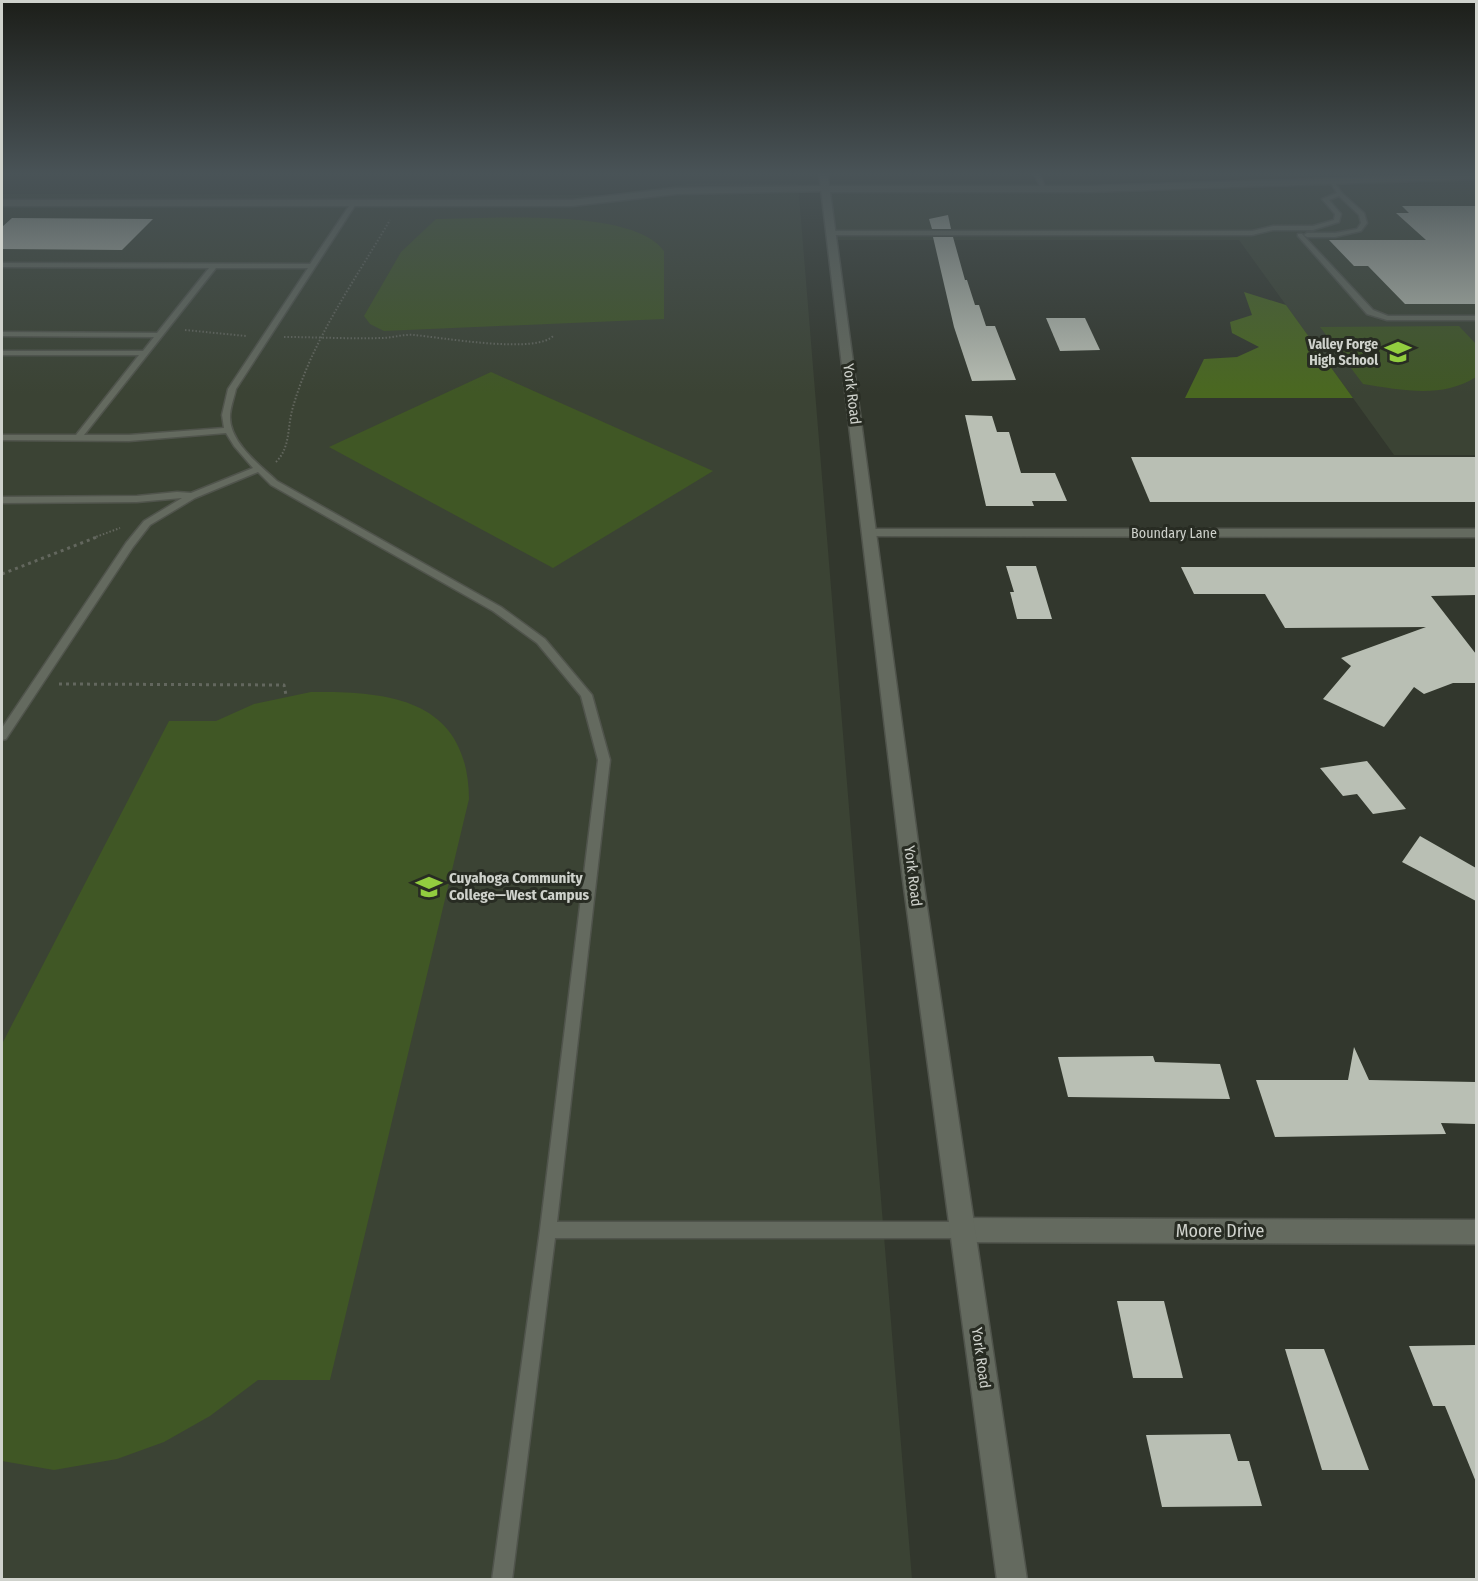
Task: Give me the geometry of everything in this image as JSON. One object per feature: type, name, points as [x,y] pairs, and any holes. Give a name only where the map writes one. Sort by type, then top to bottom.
[{"type":"street","name":"York Road","points":[[834,246],[915,890],[1012,1580]]},
{"type":"street","name":"Boundary Lane","points":[[871,533],[1476,533]]},
{"type":"street","name":"Moore Drive","points":[[963,1230],[1476,1232]]},
{"type":"lane","points":[[326,246],[232,389],[226,420],[228,430],[258,469],[274,483],[496,609],[541,641],[586,695],[604,760],[548,1230],[502,1580]]},
{"type":"lane","points":[[1310,246],[1370,312],[1387,318],[1476,318]]},
{"type":"lane","points":[[2,266],[313,266]]},
{"type":"lane","points":[[78,438],[213,266]]},
{"type":"lane","points":[[2,334],[159,335]]},
{"type":"lane","points":[[2,353],[145,353]]},
{"type":"lane","points":[[2,438],[140,438],[228,430]]},
{"type":"lane","points":[[2,736],[129,544],[147,523],[192,496],[258,469]]},
{"type":"lane","points":[[2,500],[137,499],[177,495],[192,496]]},
{"type":"lane","points":[[548,1230],[963,1230]]},
{"type":"path","points":[[258,469],[276,462],[285,453],[293,407],[320,338],[376,246]]},
{"type":"path","points":[[191,330],[254,337]]},
{"type":"path","points":[[278,337],[382,338],[412,335],[454,342],[530,344],[551,339],[554,335]]},
{"type":"path","points":[[2,573],[113,529],[147,523]]},
{"type":"path","points":[[37,684],[284,685],[286,695]]},
{"type":"shaded area","name":"Cuyahoga Community College—West Campus","points":[[2,246],[803,246],[912,1579],[2,1580]]},
{"type":"shaded area","points":[[1243,246],[1476,246],[1476,455],[1394,455]]},
{"type":"green space","points":[[408,246],[658,246],[664,251],[664,319],[384,331],[370,324],[364,316],[401,252]]},
{"type":"green space","points":[[1244,292],[1286,305],[1353,398],[1185,398],[1204,359],[1237,357],[1259,347],[1232,333],[1230,322],[1252,315]]},
{"type":"green space","points":[[1459,326],[1476,344],[1476,377],[1449,388],[1421,391],[1363,384],[1320,327]]},
{"type":"green space","points":[[491,372],[713,471],[553,568],[329,447]]},
{"type":"green space","points":[[311,692],[370,694],[396,699],[420,708],[440,721],[455,740],[465,766],[469,799],[330,1380],[258,1380],[210,1416],[164,1442],[117,1459],[54,1470],[2,1461],[2,1044],[169,721],[216,721],[254,704]]},
{"type":"building","points":[[2,246],[126,246],[122,250],[2,249]]},
{"type":"building","points":[[935,246],[955,246],[975,305],[979,305],[986,326],[995,326],[1016,380],[972,381],[954,327]]},
{"type":"building","name":"Valley Forge High School","points":[[1335,246],[1476,246],[1476,304],[1405,304],[1368,266],[1354,266]]},
{"type":"building","points":[[1046,318],[1085,318],[1100,350],[1060,351]]},
{"type":"building","points":[[965,415],[992,416],[997,432],[1009,432],[1021,473],[1055,473],[1067,501],[1032,501],[1034,506],[986,506]]},
{"type":"building","points":[[1131,457],[1476,457],[1476,502],[1150,502]]},
{"type":"building","points":[[1006,566],[1036,566],[1052,619],[1017,619],[1010,592],[1014,592]]},
{"type":"building","points":[[1181,567],[1476,567],[1476,595],[1431,596],[1476,654],[1476,683],[1453,683],[1424,694],[1414,687],[1384,727],[1323,699],[1351,666],[1341,658],[1426,627],[1285,628],[1265,594],[1194,594]]},
{"type":"building","points":[[1367,761],[1406,809],[1373,814],[1357,794],[1343,796],[1320,768]]},
{"type":"building","points":[[1420,836],[1476,868],[1476,901],[1402,862]]},
{"type":"building","points":[[1354,1047],[1369,1080],[1476,1082],[1476,1124],[1441,1123],[1446,1134],[1275,1137],[1256,1080],[1348,1080]]},
{"type":"building","points":[[1153,1056],[1155,1062],[1220,1064],[1230,1099],[1068,1097],[1058,1057]]},
{"type":"building","points":[[1117,1301],[1164,1301],[1183,1378],[1133,1378]]},
{"type":"building","points":[[1476,1345],[1476,1482],[1445,1406],[1433,1406],[1409,1346]]},
{"type":"building","points":[[1285,1349],[1324,1349],[1369,1470],[1322,1470]]},
{"type":"building","points":[[1230,1434],[1238,1461],[1249,1461],[1262,1506],[1162,1507],[1146,1435]]},
{"type":"place","name":"Valley Forge High School","points":[[1398,352]]},
{"type":"place","name":"Cuyahoga Community College—West Campus","points":[[429,887]]}]
